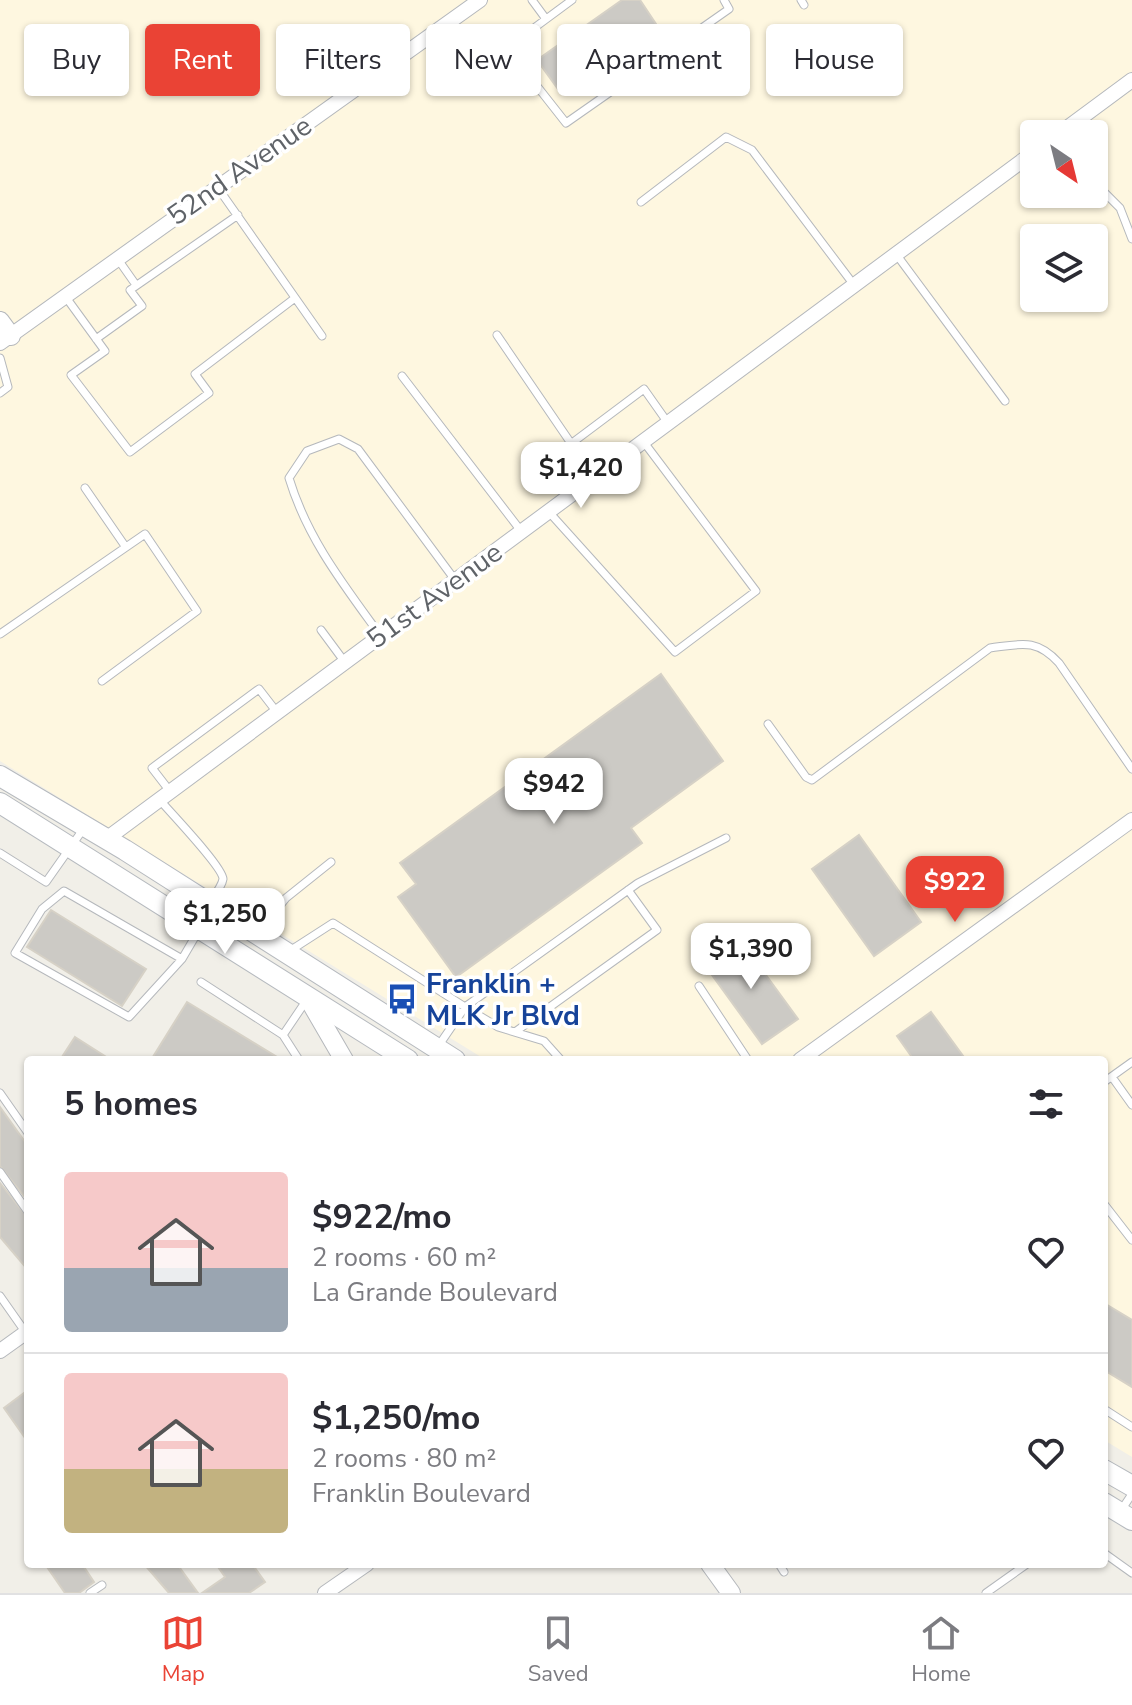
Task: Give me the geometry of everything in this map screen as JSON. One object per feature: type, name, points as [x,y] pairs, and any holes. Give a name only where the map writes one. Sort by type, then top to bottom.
[{"type":"main road","points":[[0,776],[105,840],[308,998],[402,1056]]},
{"type":"main road","points":[[2,807],[166,906],[257,935],[448,1056]]},
{"type":"main road","points":[[205,917],[263,953],[286,954]]},
{"type":"main road","points":[[1108,1472],[1132,1486]]},
{"type":"street","name":"52nd Avenue","points":[[4,333],[65,296],[480,0]]},
{"type":"street","points":[[1078,120],[1132,80]]},
{"type":"street","name":"51st Avenue","points":[[105,840],[163,794],[1020,162]]},
{"type":"street","points":[[806,1056],[1132,820]]},
{"type":"street","points":[[308,998],[342,1056]]},
{"type":"street","points":[[0,1351],[24,1334]]},
{"type":"street","points":[[325,1593],[361,1568]]},
{"type":"street","points":[[713,1568],[731,1593]]},
{"type":"lane","points":[[532,0],[546,19]]},
{"type":"lane","points":[[572,0],[507,48],[566,123],[729,9],[724,0]]},
{"type":"lane","points":[[641,202],[726,137],[752,150],[854,285]]},
{"type":"lane","points":[[216,187],[322,336]]},
{"type":"lane","points":[[1108,196],[1120,208],[1132,239]]},
{"type":"lane","points":[[96,339],[142,306],[130,290],[238,215]]},
{"type":"lane","points":[[896,254],[1005,401]]},
{"type":"lane","points":[[117,258],[136,285]]},
{"type":"lane","points":[[65,296],[105,351],[71,375],[130,452],[209,393],[195,374],[295,298]]},
{"type":"lane","points":[[497,335],[594,477]]},
{"type":"lane","points":[[0,358],[8,387],[0,393]]},
{"type":"lane","points":[[402,376],[521,531]]},
{"type":"lane","points":[[572,443],[644,389],[668,423]]},
{"type":"lane","points":[[380,635],[315,545],[300,515],[289,478],[307,451],[339,439],[358,449],[455,580]]},
{"type":"lane","points":[[548,511],[675,652],[756,591],[643,441]]},
{"type":"lane","points":[[85,488],[125,546]]},
{"type":"lane","points":[[0,634],[145,534],[197,611],[102,681]]},
{"type":"lane","points":[[321,630],[344,661]]},
{"type":"lane","points":[[768,724],[806,777],[812,780],[990,648],[1026,643],[1045,649],[1059,663],[1132,769]]},
{"type":"lane","points":[[182,959],[64,891],[42,909],[15,953],[129,1017],[182,959],[223,882],[215,859],[163,794],[152,768],[259,689],[276,711]]},
{"type":"lane","points":[[2,807],[19,788]]},
{"type":"lane","points":[[0,853],[46,882],[84,828]]},
{"type":"lane","points":[[437,1049],[465,1007],[628,890],[726,838]]},
{"type":"lane","points":[[257,935],[286,898],[331,862]]},
{"type":"lane","points":[[515,1032],[657,930],[628,890]]},
{"type":"lane","points":[[286,954],[333,923],[498,1027],[544,1041],[557,1056]]},
{"type":"lane","points":[[201,982],[283,1035],[296,1056]]},
{"type":"lane","points":[[699,986],[745,1056]]},
{"type":"lane","points":[[283,1035],[308,998]]},
{"type":"lane","points":[[1108,1080],[1132,1062]]},
{"type":"lane","points":[[1112,1077],[1132,1105]]},
{"type":"lane","points":[[0,1093],[24,1127]]},
{"type":"lane","points":[[0,1172],[24,1206]]},
{"type":"lane","points":[[1108,1209],[1132,1240]]},
{"type":"lane","points":[[0,1296],[24,1328]]},
{"type":"lane","points":[[1108,1412],[1132,1427]]},
{"type":"lane","points":[[1114,1510],[1132,1494]]},
{"type":"lane","points":[[1108,1556],[1132,1573]]},
{"type":"lane","points":[[782,1568],[784,1572]]},
{"type":"lane","points":[[986,1593],[1021,1568]]},
{"type":"lane","points":[[90,1593],[102,1585]]},
{"type":"shaded area","points":[[0,0],[1132,0],[1132,1457],[1108,1442],[1108,1056],[479,1056],[0,761]]},
{"type":"building","points":[[622,0],[640,0],[656,24],[588,24]]},
{"type":"building","points":[[557,46],[557,88],[541,66],[541,57]]},
{"type":"building","points":[[661,674],[723,761],[631,828],[642,843],[456,977],[398,897],[416,884],[400,863]]},
{"type":"building","points":[[859,835],[921,922],[874,956],[812,869]]},
{"type":"building","points":[[51,910],[146,969],[122,1006],[27,947]]},
{"type":"building","points":[[739,938],[798,1019],[762,1044],[704,964]]},
{"type":"building","points":[[187,1002],[275,1056],[153,1056]]},
{"type":"building","points":[[931,1012],[963,1056],[911,1056],[897,1036]]},
{"type":"building","points":[[75,1037],[105,1056],[63,1056]]},
{"type":"building","points":[[0,1107],[24,1140],[24,1196],[0,1166]]},
{"type":"building","points":[[0,1183],[24,1213],[24,1265],[0,1237]]},
{"type":"building","points":[[1108,1305],[1132,1320],[1132,1387],[1108,1372]]},
{"type":"building","points":[[24,1393],[24,1436],[4,1408]]},
{"type":"building","points":[[48,1568],[85,1568],[94,1582],[79,1593],[65,1593]]},
{"type":"building","points":[[147,1568],[180,1568],[198,1593],[169,1593]]},
{"type":"building","points":[[219,1568],[255,1568],[265,1582],[249,1593],[202,1593],[225,1577]]},
{"type":"place","name":"Franklin + MLK Jr Blvd","points":[[402,999]]}]
